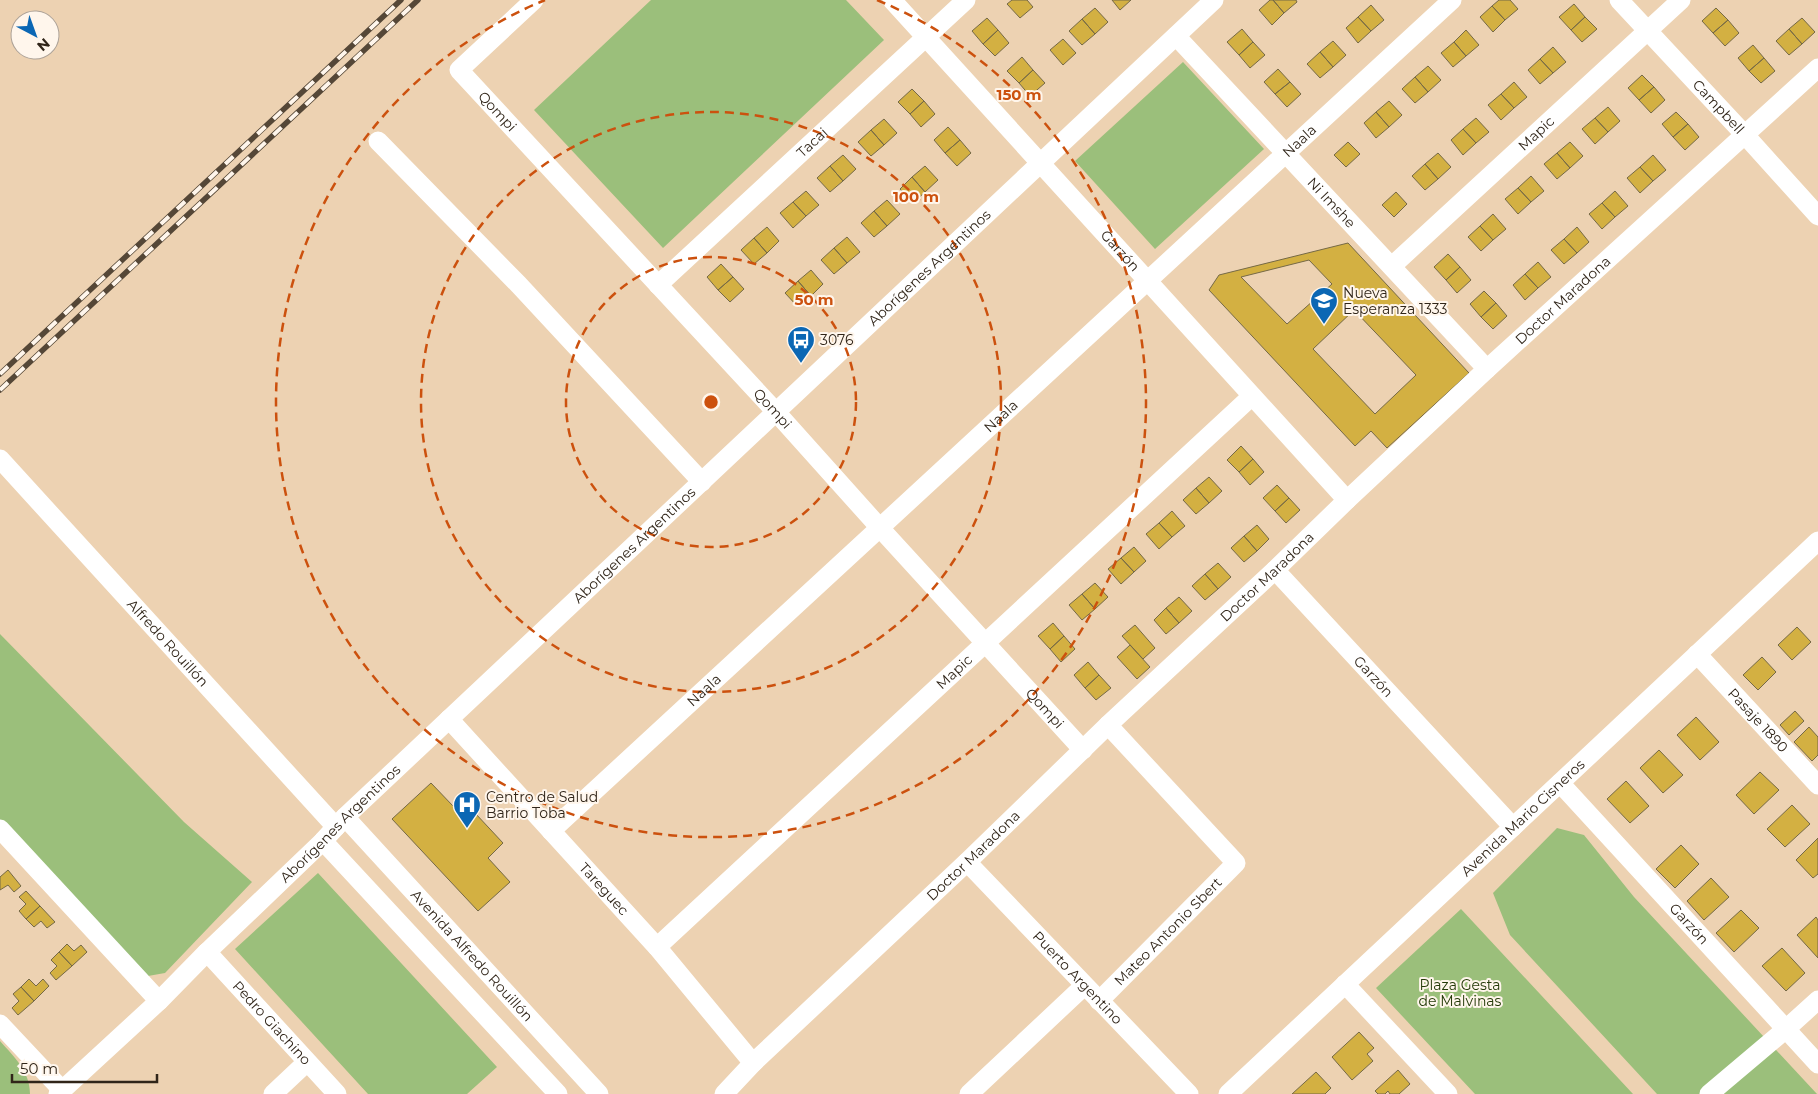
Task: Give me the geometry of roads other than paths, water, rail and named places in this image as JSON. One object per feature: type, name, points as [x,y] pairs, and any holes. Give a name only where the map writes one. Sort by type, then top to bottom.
[{"type":"street","name":"Qompi","points":[[534,0],[459,70],[776,412],[1083,750]]},
{"type":"street","name":"Garzón","points":[[892,0],[1347,500]]},
{"type":"street","name":"Tacai","points":[[658,285],[966,0]]},
{"type":"street","name":"Aborígenes Argentinos","points":[[60,1092],[159,1001],[207,952],[323,841],[340,822],[1214,0]]},
{"type":"street","name":"Naala","points":[[551,831],[1452,0]]},
{"type":"street","name":"Campbell","points":[[1619,0],[1745,134],[1818,216]]},
{"type":"street","name":"Mapic","points":[[1392,266],[1681,0]]},
{"type":"street","name":"Ni Imshe","points":[[1176,36],[1487,370]]},
{"type":"street","name":"Doctor Maradona","points":[[724,1094],[753,1063],[967,862],[1108,724],[1276,570],[1347,500],[1487,370],[1818,68]]},
{"type":"street","points":[[378,140],[519,285],[702,482]]},
{"type":"street","name":"Mapic","points":[[656,947],[1252,396]]},
{"type":"street","name":"Alfredo Rouillón","points":[[0,459],[340,822]]},
{"type":"street","name":"Avenida Mario Cisneros","points":[[1235,1092],[1345,984],[1818,541]]},
{"type":"street","name":"Garzón","points":[[1276,570],[1513,827]]},
{"type":"street","name":"Pasaje 1890","points":[[1697,654],[1818,785]]},
{"type":"street","name":"Tareguec","points":[[449,719],[656,947],[753,1063]]},
{"type":"street","name":"Mateo Antonio Sbert","points":[[1099,1001],[1236,862],[1108,724]]},
{"type":"street","name":"Garzón","points":[[1560,782],[1818,1064]]},
{"type":"street","name":"Avenida Alfredo Rouillón","points":[[340,822],[600,1094]]},
{"type":"street","points":[[0,829],[159,1001]]},
{"type":"street","points":[[323,841],[558,1094]]},
{"type":"street","name":"Puerto Argentino","points":[[967,862],[1189,1094]]},
{"type":"street","name":"Pedro Giachino","points":[[207,952],[337,1094]]},
{"type":"street","points":[[1345,984],[1448,1094]]},
{"type":"street","points":[[969,1094],[1084,986]]},
{"type":"street","points":[[1709,1094],[1818,1000]]},
{"type":"street","points":[[0,1024],[60,1092]]},
{"type":"street","points":[[273,1094],[307,1062]]},
{"type":"railway","points":[[0,374],[401,0]]},
{"type":"railway","points":[[0,390],[418,0]]},
{"type":"place","name":"Nueva Esperanza 1333","points":[[1324,325]]},
{"type":"place","name":"3076","points":[[801,364]]},
{"type":"place","name":"Centro de Salud Barrio Toba","points":[[467,829]]},
{"type":"park label","name":"Plaza Gesta de Malvinas","points":[[1460,994]]}]
